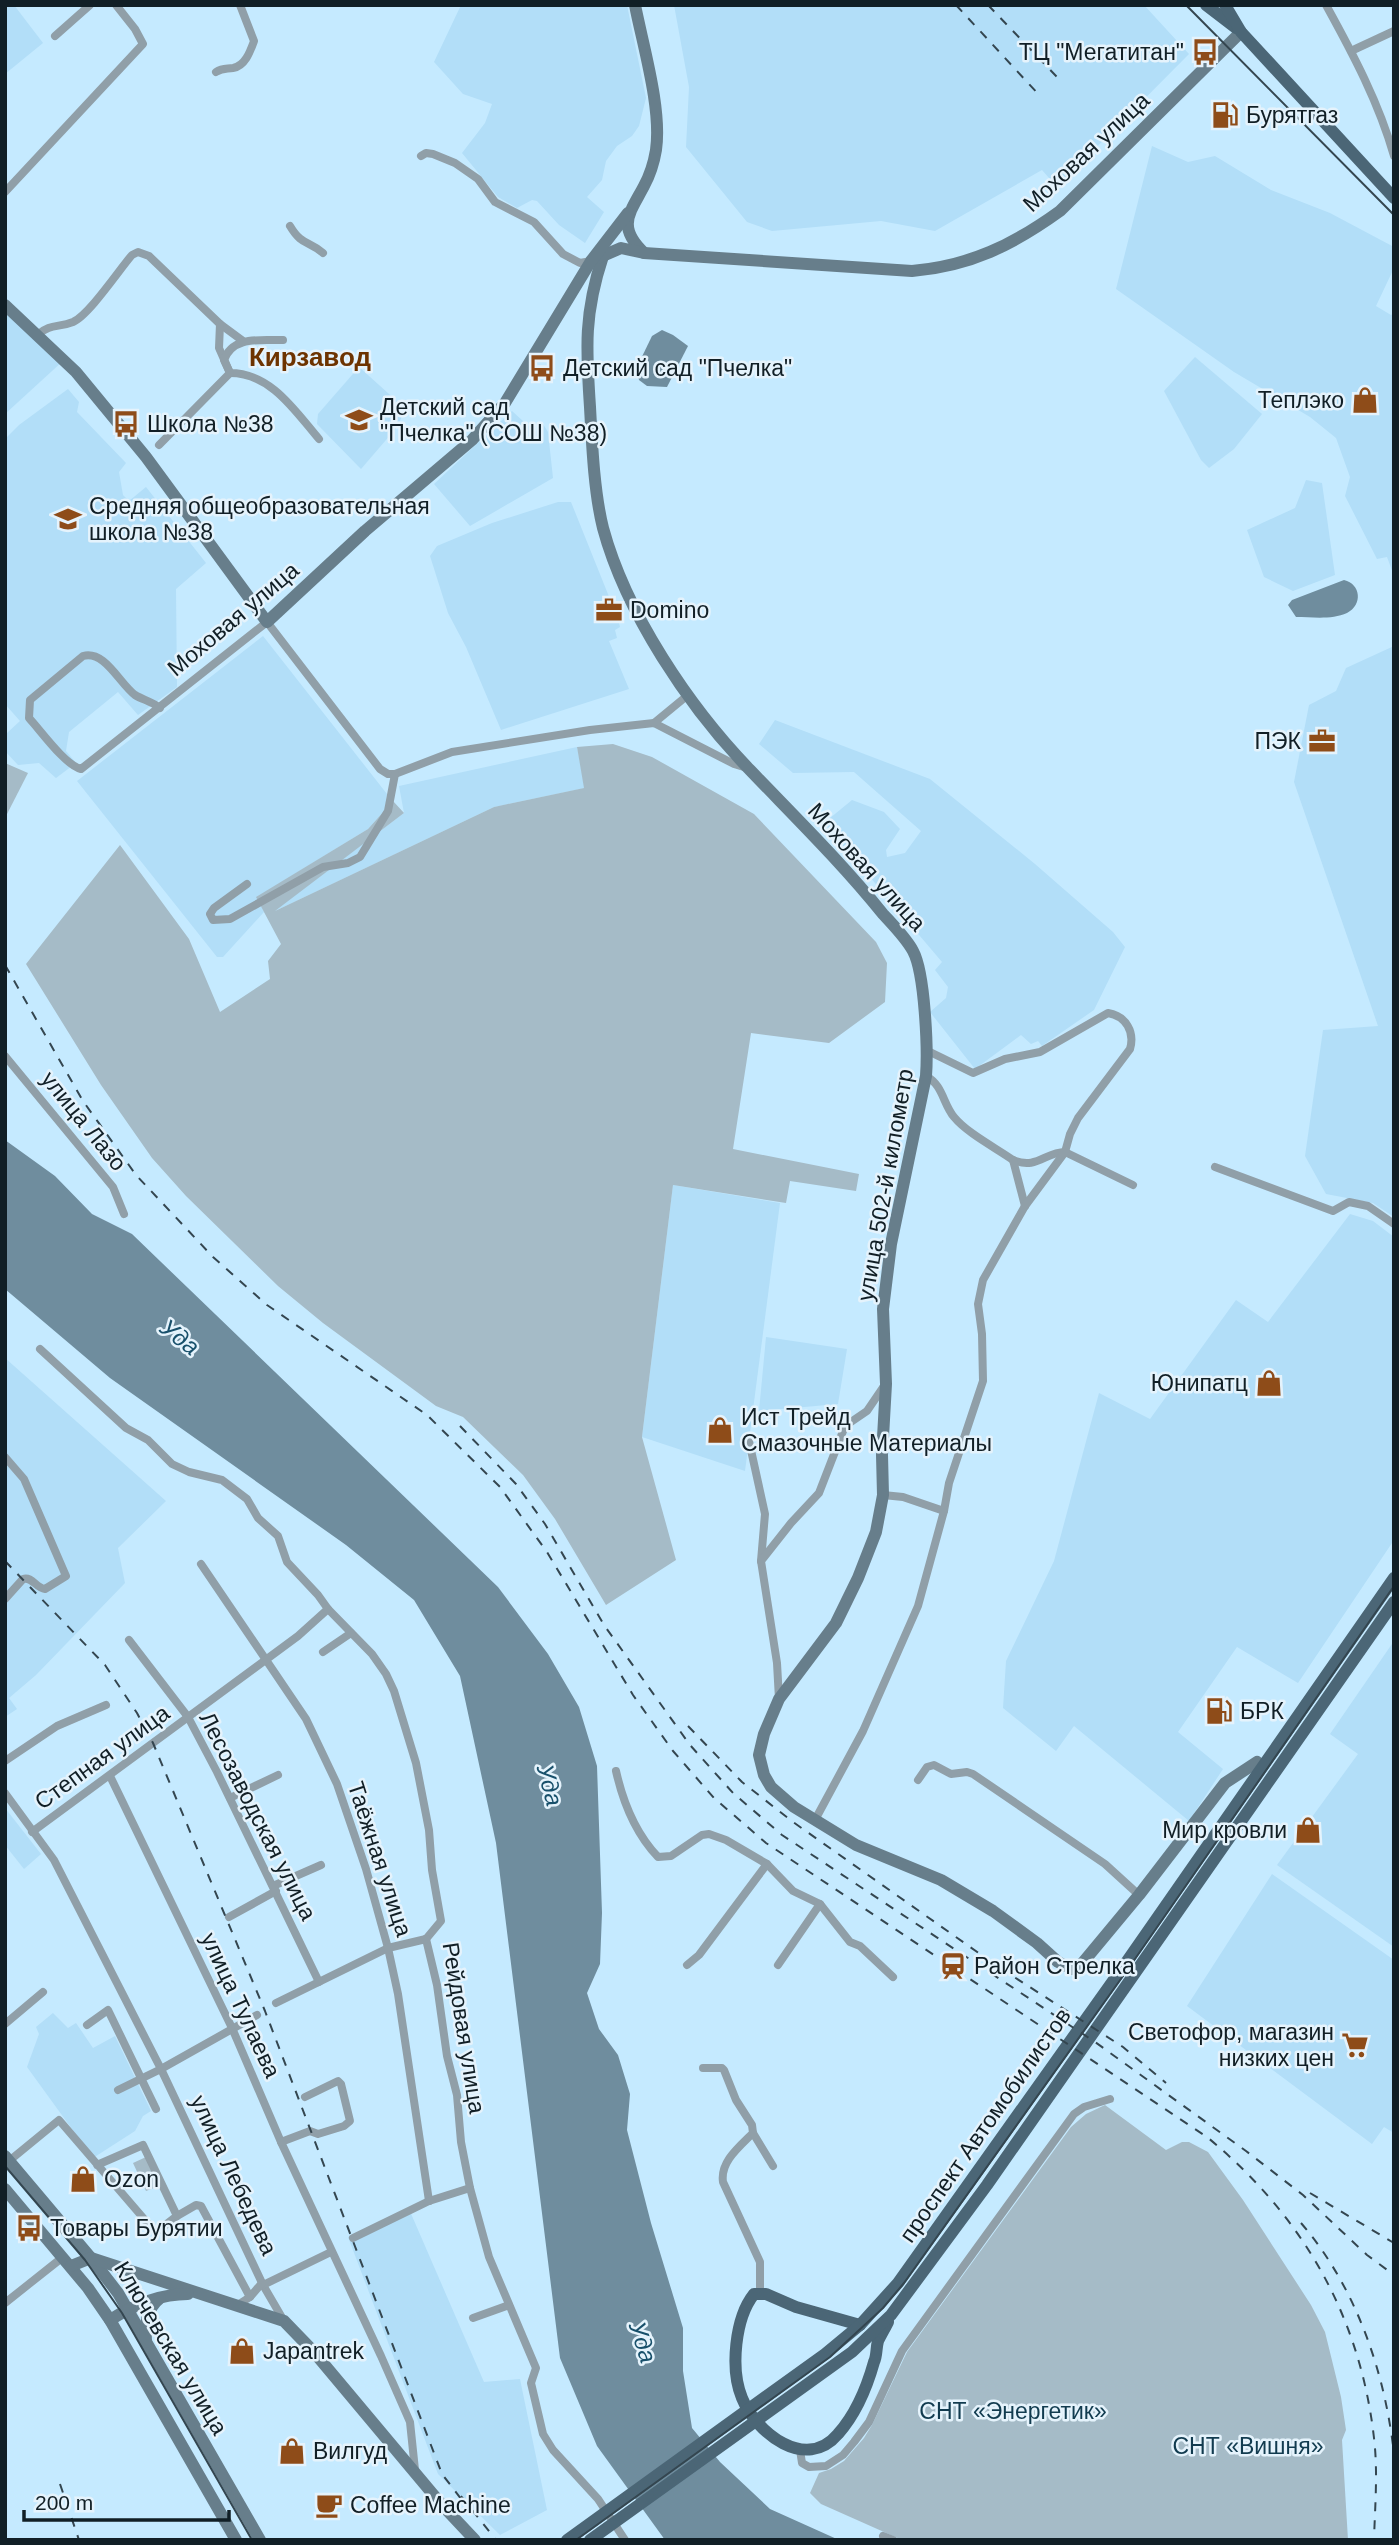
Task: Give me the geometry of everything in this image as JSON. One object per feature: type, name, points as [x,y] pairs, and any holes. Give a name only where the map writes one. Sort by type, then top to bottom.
[{"type":"main road","points":[[1206,5],[1241,32],[1394,198]]},
{"type":"main road","points":[[1226,5],[1241,32]]},
{"type":"main road","name":"проспект Автомобилистов","points":[[590,2540],[775,2399],[860,2325],[898,2283],[1394,1578]]},
{"type":"main road","name":"проспект Автомобилистов","points":[[567,2540],[775,2399],[852,2352],[891,2315],[988,2185],[1394,1602]]},
{"type":"main road","points":[[860,2325],[796,2307],[760,2293],[754,2294],[749,2301],[736,2343],[736,2363],[742,2399],[765,2431],[781,2444],[800,2450],[822,2448],[837,2436],[860,2399],[875,2360],[877,2343],[891,2315]]},
{"type":"main road","points":[[852,2352],[860,2351],[875,2360]]},
{"type":"street","points":[[55,36],[90,5]]},
{"type":"street","points":[[5,192],[143,44],[116,5]]},
{"type":"street","points":[[216,72],[220,69],[237,68],[244,62],[254,41],[240,5]]},
{"type":"street","name":"Моховая улица","points":[[160,708],[149,699],[134,694],[98,657],[89,654],[83,656],[30,700],[29,718],[75,768],[81,769],[160,708],[267,622],[365,531],[472,440],[505,403],[646,184],[656,152],[657,137],[653,93],[635,5]]},
{"type":"street","points":[[1326,5],[1381,114],[1394,156]]},
{"type":"street","points":[[1351,51],[1394,31]]},
{"type":"street","name":"Моховая улица","points":[[597,258],[621,248],[644,253],[912,271],[954,265],[995,251],[1031,232],[1060,211],[1241,32]]},
{"type":"street","points":[[421,156],[426,153],[433,154],[455,163],[478,179],[495,202],[534,222],[563,254],[580,263],[597,258]]},
{"type":"street","points":[[628,213],[628,225],[644,253]]},
{"type":"street","points":[[290,226],[303,243],[315,246],[323,253]]},
{"type":"street","points":[[37,335],[47,326],[72,323],[83,315],[132,255],[138,252],[149,256],[219,324],[243,341]]},
{"type":"street","name":"Моховая улица","points":[[597,258],[586,341],[592,440],[601,517],[619,575],[643,624],[688,695],[747,768],[867,894],[913,950],[920,970],[928,1051]]},
{"type":"street","points":[[5,305],[76,372],[146,457],[267,622],[380,769],[392,774],[452,752],[590,730],[654,723],[688,695]]},
{"type":"street","points":[[219,324],[219,348],[230,373]]},
{"type":"street","points":[[230,373],[224,360],[227,351],[243,341],[283,340]]},
{"type":"street","points":[[159,445],[230,373],[238,373],[274,388],[319,439]]},
{"type":"street","points":[[654,723],[747,768]]},
{"type":"street","points":[[247,884],[214,908],[211,917],[218,921],[230,919],[323,867],[360,858],[388,811],[392,774]]},
{"type":"street","name":"улица 502-й километр","points":[[815,1820],[863,1731],[918,1606],[949,1483],[983,1381],[978,1304],[983,1280],[1025,1206],[1065,1152],[1078,1118],[1130,1049],[1131,1031],[1120,1016],[1108,1013],[1040,1052],[1005,1059],[973,1073],[928,1051],[926,1076],[891,1244],[883,1309],[886,1384],[883,1494],[876,1532],[859,1578],[836,1623],[779,1699],[764,1734],[760,1755],[764,1776],[771,1787],[794,1807],[815,1820],[856,1845],[941,1880],[993,1911],[1066,1968],[1072,1969],[1080,1966],[1139,1895],[1225,1783],[1257,1762],[1262,1766]]},
{"type":"street","name":"улица Лазо","points":[[5,1056],[113,1187],[124,1214]]},
{"type":"street","points":[[926,1076],[937,1084],[950,1112],[959,1122],[1013,1160],[1023,1164],[1033,1163],[1055,1153],[1065,1152],[1133,1185]]},
{"type":"street","points":[[1013,1160],[1025,1206]]},
{"type":"street","points":[[1215,1167],[1333,1211],[1349,1202],[1368,1206],[1394,1224]]},
{"type":"street","name":"Рейдовая улица","points":[[40,1349],[126,1428],[148,1440],[172,1464],[189,1472],[222,1480],[247,1499],[258,1518],[278,1536],[288,1562],[328,1609],[372,1654],[386,1674],[394,1691],[416,1763],[429,1830],[432,1870],[441,1921],[426,1939],[437,1984],[447,2056],[457,2095],[461,2142],[470,2188],[489,2257],[536,2368],[531,2383],[543,2434],[553,2450],[598,2499],[625,2539]]},
{"type":"street","points":[[761,1561],[819,1493],[845,1426],[867,1411],[886,1384]]},
{"type":"street","points":[[749,1441],[765,1514],[761,1561],[777,1662],[779,1699]]},
{"type":"street","points":[[5,1457],[24,1479],[66,1576],[45,1589],[23,1578],[5,1599]]},
{"type":"street","points":[[883,1494],[903,1497],[944,1511]]},
{"type":"street","name":"Таёжная улица","points":[[201,1564],[306,1719],[337,1784],[366,1869],[388,1948],[398,1994],[429,2201]]},
{"type":"street","name":"Степная улица","points":[[32,1832],[298,1636],[328,1609]]},
{"type":"street","points":[[323,1652],[351,1633]]},
{"type":"street","name":"Лесозаводская улица","points":[[129,1640],[188,1717],[319,1982]]},
{"type":"street","points":[[5,1761],[57,1726],[106,1705]]},
{"type":"street","points":[[918,1780],[927,1767],[934,1765],[951,1774],[973,1774],[1105,1864],[1139,1895]]},
{"type":"street","points":[[616,1771],[622,1800],[658,1857],[671,1856],[702,1835],[709,1834],[726,1840],[767,1864],[793,1891],[820,1904],[850,1942],[860,1947],[893,1977]]},
{"type":"street","points":[[230,1798],[278,1775]]},
{"type":"street","name":"улица Тулаева","points":[[110,1776],[232,2028],[281,2142],[381,2356],[410,2423],[415,2470]]},
{"type":"street","name":"улица Лебедева","points":[[5,1793],[54,1860],[161,2069],[263,2284],[284,2321],[475,2540]]},
{"type":"street","points":[[687,1965],[699,1955],[767,1864]]},
{"type":"street","points":[[229,1917],[274,1889],[321,1865]]},
{"type":"street","points":[[778,1965],[820,1904]]},
{"type":"street","points":[[276,2003],[388,1948],[426,1939]]},
{"type":"street","points":[[5,2024],[43,1992]]},
{"type":"street","points":[[87,2025],[108,2010],[156,2109]]},
{"type":"street","points":[[118,2090],[257,2015]]},
{"type":"street","points":[[702,2068],[724,2070],[736,2100],[773,2166]]},
{"type":"street","points":[[281,2142],[310,2131],[318,2134],[344,2126],[350,2121],[338,2081],[305,2097]]},
{"type":"street","points":[[800,2450],[802,2463],[810,2467],[826,2466],[843,2455],[869,2423],[902,2351],[1074,2114],[1084,2107],[1110,2099]]},
{"type":"street","points":[[7,2158],[59,2120],[154,2230],[159,2230],[195,2205],[201,2206],[250,2297]]},
{"type":"street","points":[[753,2133],[726,2163],[722,2172],[723,2182],[760,2262],[760,2293]]},
{"type":"street","points":[[97,2165],[143,2145],[177,2216]]},
{"type":"street","name":"Ключевская улица","points":[[7,2158],[107,2277],[260,2540]]},
{"type":"street","points":[[353,2238],[429,2201],[470,2188]]},
{"type":"street","name":"Ключевская улица","points":[[5,2189],[67,2262],[110,2320],[236,2540]]},
{"type":"street","points":[[236,2306],[263,2284],[331,2252]]},
{"type":"street","points":[[5,2303],[67,2262],[91,2258],[284,2321]]},
{"type":"street","points":[[110,2320],[127,2310],[160,2298],[176,2294],[199,2295]]},
{"type":"street","points":[[147,2346],[146,2320],[160,2298]]},
{"type":"street","points":[[473,2318],[509,2305]]},
{"type":"street","points":[[883,2536],[893,2540]]},
{"type":"shaded area","points":[[5,5],[14,5],[43,43],[5,74]]},
{"type":"shaded area","points":[[461,5],[627,5],[646,98],[639,126],[632,136],[617,146],[606,161],[602,180],[587,197],[604,212],[585,243],[559,225],[537,201],[532,200],[517,208],[498,197],[462,153],[485,123],[492,104],[463,94],[434,62]]},
{"type":"shaded area","points":[[674,5],[1144,5],[1189,54],[1057,187],[1042,170],[935,231],[881,221],[772,231],[747,222],[686,147],[689,87]]},
{"type":"shaded area","points":[[1152,146],[1188,162],[1215,156],[1271,190],[1330,213],[1394,247],[1394,268],[1376,306],[1391,315],[1394,313],[1394,576],[1387,557],[1377,559],[1345,496],[1350,477],[1336,438],[1310,417],[1234,372],[1116,289]]},
{"type":"shaded area","points":[[5,310],[64,360],[5,414]]},
{"type":"shaded area","points":[[1195,357],[1262,414],[1234,449],[1209,468],[1201,460],[1164,391]]},
{"type":"shaded area","name":"Детский сад \"Пчелка\" (СОШ №38)","points":[[359,367],[399,403],[402,416],[398,426],[361,469],[317,424],[318,414]]},
{"type":"shaded area","points":[[68,389],[79,402],[77,412],[126,463],[119,472],[123,495],[129,501],[146,487],[206,563],[176,589],[177,687],[138,715],[118,692],[69,732],[66,751],[76,763],[56,778],[39,763],[18,765],[5,751],[6,734],[20,721],[5,704],[5,439],[19,425]]},
{"type":"shaded area","points":[[512,411],[535,432],[543,424],[548,432],[553,478],[470,526],[434,484]]},
{"type":"shaded area","points":[[1306,480],[1322,483],[1335,575],[1293,591],[1264,577],[1247,530],[1295,508]]},
{"type":"shaded area","points":[[558,502],[571,502],[618,619],[620,627],[615,630],[617,638],[609,641],[629,689],[501,730],[466,647],[448,613],[430,556],[437,546],[492,523]]},
{"type":"shaded area","points":[[263,636],[387,794],[385,810],[368,829],[257,897],[264,912],[223,957],[217,957],[77,781]]},
{"type":"shaded area","points":[[1394,646],[1394,1217],[1373,1203],[1326,1194],[1305,1156],[1323,1030],[1378,1026],[1294,782],[1309,705],[1336,691],[1346,668]]},
{"type":"shaded area","points":[[775,720],[930,779],[1035,864],[1113,932],[1125,947],[1094,1010],[1042,1046],[1038,1041],[1031,1044],[1021,1035],[975,1069],[930,1012],[946,998],[948,987],[935,970],[942,962],[824,823],[852,800],[884,812],[900,829],[886,850],[887,857],[905,853],[921,831],[854,772],[793,773],[759,744]]},
{"type":"shaded area","points":[[577,747],[585,788],[494,807],[271,913],[404,813],[399,786]]},
{"type":"shaded area","points":[[673,1185],[780,1203],[745,1471],[642,1437]]},
{"type":"shaded area","points":[[1350,1214],[1373,1221],[1394,1237],[1394,1540],[1298,1683],[1237,1647],[1178,1732],[1223,1769],[1189,1821],[1074,1726],[1056,1751],[1003,1708],[1006,1661],[1054,1561],[1099,1393],[1150,1419],[1236,1300],[1268,1322]]},
{"type":"shaded area","points":[[766,1337],[847,1349],[838,1404],[759,1411]]},
{"type":"shaded area","points":[[5,1358],[166,1501],[118,1548],[125,1583],[36,1675],[9,1698],[17,1709],[5,1717]]},
{"type":"shaded area","points":[[1394,1641],[1394,1947],[1277,1865],[1358,1754],[1330,1734]]},
{"type":"shaded area","points":[[5,1808],[41,1854],[24,1869],[5,1845]]},
{"type":"shaded area","points":[[1272,1874],[1394,1960],[1394,2133],[1384,2127],[1372,2144],[1187,2006]]},
{"type":"shaded area","points":[[53,2013],[68,2028],[76,2023],[93,2048],[115,2036],[151,2111],[143,2116],[135,2131],[93,2158],[27,2067],[39,2034],[36,2027]]},
{"type":"shaded area","points":[[409,2209],[484,2382],[520,2379],[547,2510],[500,2535],[438,2474],[348,2237]]},
{"type":"green space","points":[[613,744],[652,757],[754,814],[876,942],[887,963],[885,1002],[829,1043],[751,1033],[733,1149],[859,1174],[856,1191],[790,1181],[786,1203],[673,1185],[642,1437],[676,1560],[606,1605],[555,1519],[523,1475],[463,1417],[436,1406],[323,1323],[278,1286],[186,1196],[152,1158],[101,1085],[26,964],[120,845],[189,939],[220,1012],[270,979],[268,961],[281,944],[256,897],[368,829],[393,801],[404,813],[275,911],[494,807],[584,788],[577,747]]},
{"type":"green space","points":[[5,763],[28,773],[5,818]]},
{"type":"green space","name":"СНТ «Энергетик»","points":[[1105,2105],[1166,2150],[1182,2142],[1189,2142],[1208,2152],[1243,2200],[1311,2305],[1325,2332],[1341,2397],[1346,2430],[1342,2440],[1348,2540],[902,2540],[821,2504],[810,2493],[819,2473],[844,2461],[864,2438],[907,2352],[1071,2127],[1086,2114]]},
{"type":"green space","points":[[146,2157],[159,2186],[146,2191],[133,2163]]},
{"type":"water","points":[[662,330],[688,346],[667,387],[647,386],[639,380],[636,369],[652,336]]},
{"type":"water","points":[[1344,580],[1354,586],[1358,595],[1356,605],[1347,613],[1328,617],[1296,617],[1288,605],[1292,600]]},
{"type":"water","name":"Уда","points":[[5,1140],[55,1176],[92,1214],[132,1234],[498,1587],[548,1654],[579,1707],[597,1766],[602,1913],[600,1964],[587,1993],[599,2029],[618,2055],[630,2094],[627,2130],[651,2223],[683,2328],[683,2371],[692,2428],[720,2462],[770,2509],[839,2540],[665,2540],[597,2446],[560,2358],[496,1843],[460,1676],[414,1600],[346,1545],[110,1378],[5,1289]]},
{"type":"tram line","points":[[1186,5],[1394,215]]},
{"type":"tram line","points":[[576,2540],[830,2357],[883,2308],[904,2283],[1128,1969],[1394,1586]]},
{"type":"tram line","points":[[5,2166],[85,2260],[122,2313],[252,2540]]},
{"type":"railway","points":[[956,5],[1041,97]]},
{"type":"railway","points":[[988,5],[1058,78]]},
{"type":"railway","points":[[5,965],[83,1101],[136,1175],[213,1257],[267,1305],[427,1415],[500,1487],[547,1552],[633,1695],[673,1751],[714,1798],[766,1843],[1207,2137],[1241,2167],[1271,2200],[1298,2234],[1321,2271],[1340,2309],[1355,2350],[1367,2393],[1374,2438],[1374,2540]]},
{"type":"railway","points":[[460,1426],[516,1484],[545,1524],[604,1625],[690,1745],[733,1793],[782,1835],[1095,2042],[1246,2151],[1303,2195],[1367,2255],[1394,2275]]},
{"type":"railway","points":[[5,1561],[105,1665],[153,1743],[265,2011],[442,2474],[465,2504]]},
{"type":"railway","points":[[688,1726],[742,1782],[793,1822],[997,1966],[1123,2047],[1166,2083]]},
{"type":"railway","points":[[1310,2193],[1394,2243]]},
{"type":"railway","points":[[1301,2223],[1337,2275],[1365,2332],[1383,2392],[1394,2454]]},
{"type":"railway","points":[[60,2484],[79,2540]]},
{"type":"railway","points":[[461,2496],[496,2540]]},
{"type":"railway","points":[[1393,2540],[1394,2523]]},
{"type":"place","name":"ТЦ \"Мегатитан\"","points":[[1205,52]]},
{"type":"place","name":"Бурятгаз","points":[[1225,115]]},
{"type":"place","name":"Детский сад \"Пчелка\"","points":[[542,368]]},
{"type":"place","name":"Теплэко","points":[[1365,400]]},
{"type":"place","name":"Детский сад \"Пчелка\" (СОШ №38)","points":[[359,420]]},
{"type":"place","name":"Школа №38","points":[[126,424]]},
{"type":"place","name":"Средняя общеобразовательная школа №38","points":[[68,519]]},
{"type":"place","name":"Domino","points":[[609,610]]},
{"type":"place","name":"ПЭК","points":[[1322,741]]},
{"type":"place","name":"Юнипатц","points":[[1269,1383]]},
{"type":"place","name":"Ист Трейд Смазочные Материалы","points":[[720,1430]]},
{"type":"place","name":"БРК","points":[[1219,1711]]},
{"type":"place","name":"Мир кровли","points":[[1308,1830]]},
{"type":"place","name":"Район Стрелка","points":[[953,1966]]},
{"type":"place","name":"Светофор, магазин низких цен","points":[[1355,2045]]},
{"type":"place","name":"Ozon","points":[[83,2179]]},
{"type":"place","name":"Товары Бурятии","points":[[29,2228]]},
{"type":"place","name":"Japantrek","points":[[242,2351]]},
{"type":"place","name":"Вилгуд","points":[[292,2451]]},
{"type":"place","name":"Coffee Machine","points":[[329,2505]]},
{"type":"district","name":"Кирзавод","points":[[310,357]]},
{"type":"park label","name":"СНТ «Вишня»","points":[[1248,2446]]}]
